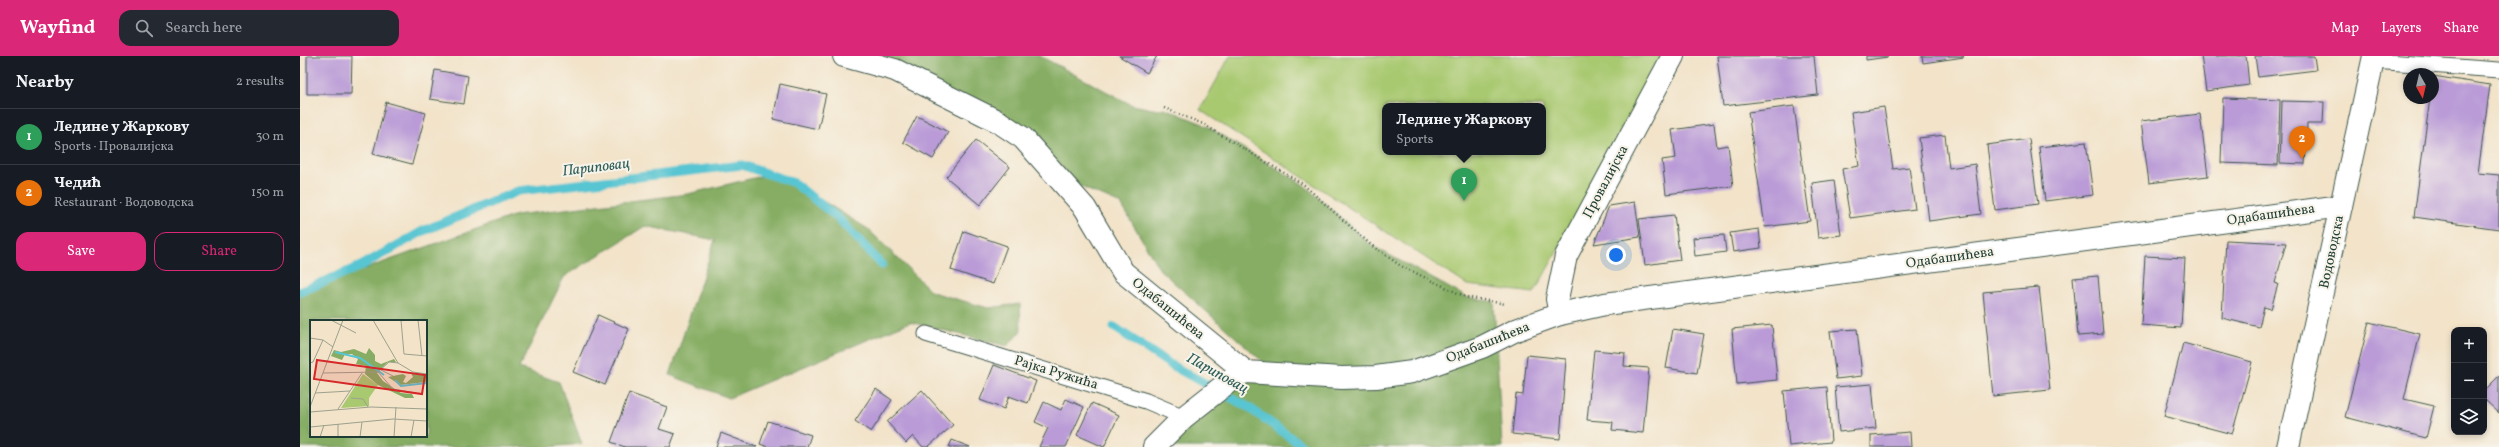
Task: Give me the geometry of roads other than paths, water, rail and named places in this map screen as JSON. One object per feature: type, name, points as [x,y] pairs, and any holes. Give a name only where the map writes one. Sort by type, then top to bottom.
[{"type":"street","name":"Одабашићева","points":[[844,56],[895,70],[999,122],[1023,138],[1085,208],[1123,272],[1241,374],[1342,378],[1376,377],[1412,372],[1482,347],[1516,330],[1560,314],[1613,303],[2342,206]]},
{"type":"street","name":"Провалијска","points":[[1560,314],[1557,299],[1566,256],[1673,56]]},
{"type":"street","name":"Водоводска","points":[[2288,447],[2374,58]]},
{"type":"street","points":[[1154,447],[1184,417],[1241,374]]},
{"type":"lane","points":[[2374,58],[2499,70]]},
{"type":"lane","name":"Рајка Ружића","points":[[926,334],[1146,401],[1184,417]]},
{"type":"waterway","name":"Париповац","points":[[300,292],[361,266],[423,231],[518,191],[742,165],[794,183],[839,219],[882,265]]},
{"type":"waterway","name":"Париповац","points":[[1114,327],[1171,365],[1248,407],[1304,447]]},
{"type":"place","name":"Чедић","points":[[2302,159]]},
{"type":"place","name":"Ледине у Жаркову","points":[[1464,201]]}]
